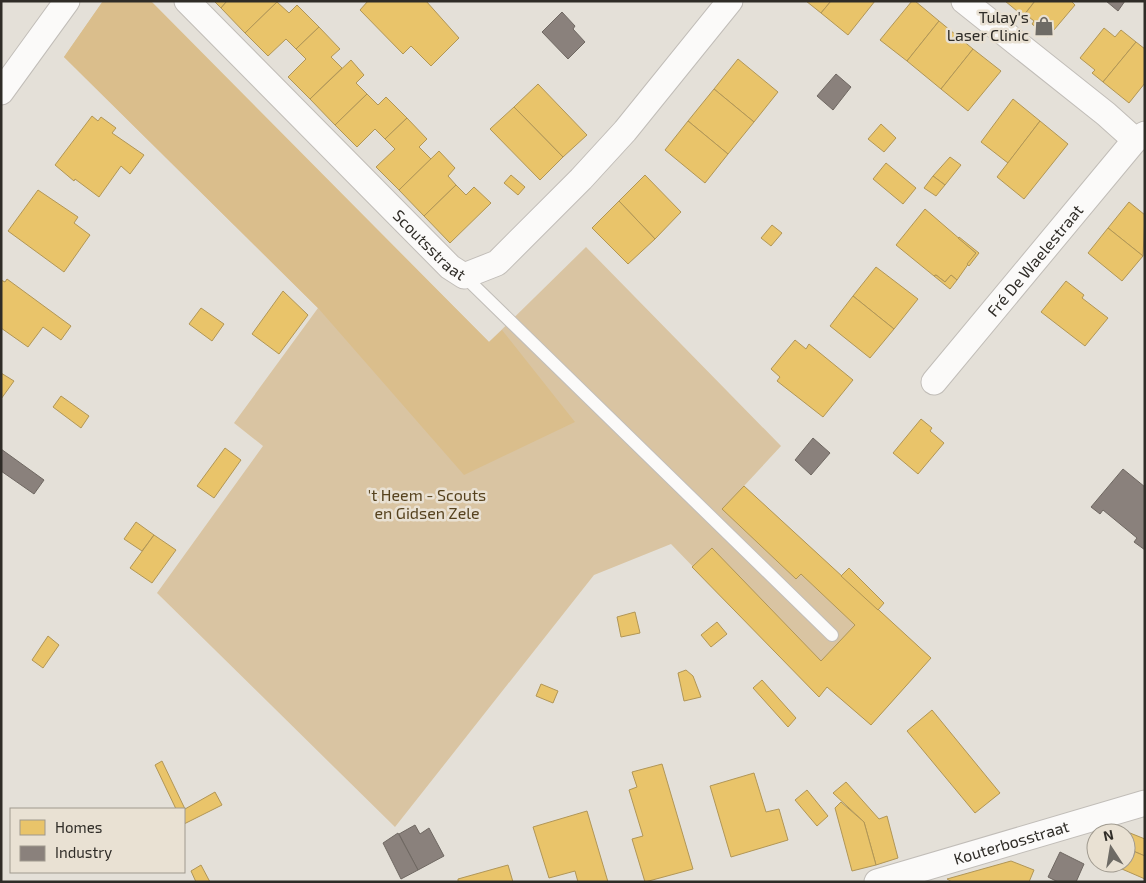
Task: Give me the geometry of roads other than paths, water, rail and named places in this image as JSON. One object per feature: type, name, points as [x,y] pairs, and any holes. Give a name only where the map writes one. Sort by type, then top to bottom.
[{"type":"street","points":[[1,92],[66,1]]},
{"type":"street","name":"Scoutsstraat","points":[[187,1],[444,261],[464,276],[497,264],[581,178],[625,131],[730,1]]},
{"type":"street","name":"Fré De Waelestraat","points":[[934,382],[1140,137],[1106,114],[964,1]]},
{"type":"street","name":"Kouterbosstraat","points":[[877,882],[1145,804]]},
{"type":"lane","points":[[464,276],[832,634]]},
{"type":"place","name":"Tulay's Laser Clinic","points":[[1044,26]]},
{"type":"park label","name":"'t Heem - Scouts en Gidsen Zele","points":[[427,504]]}]
